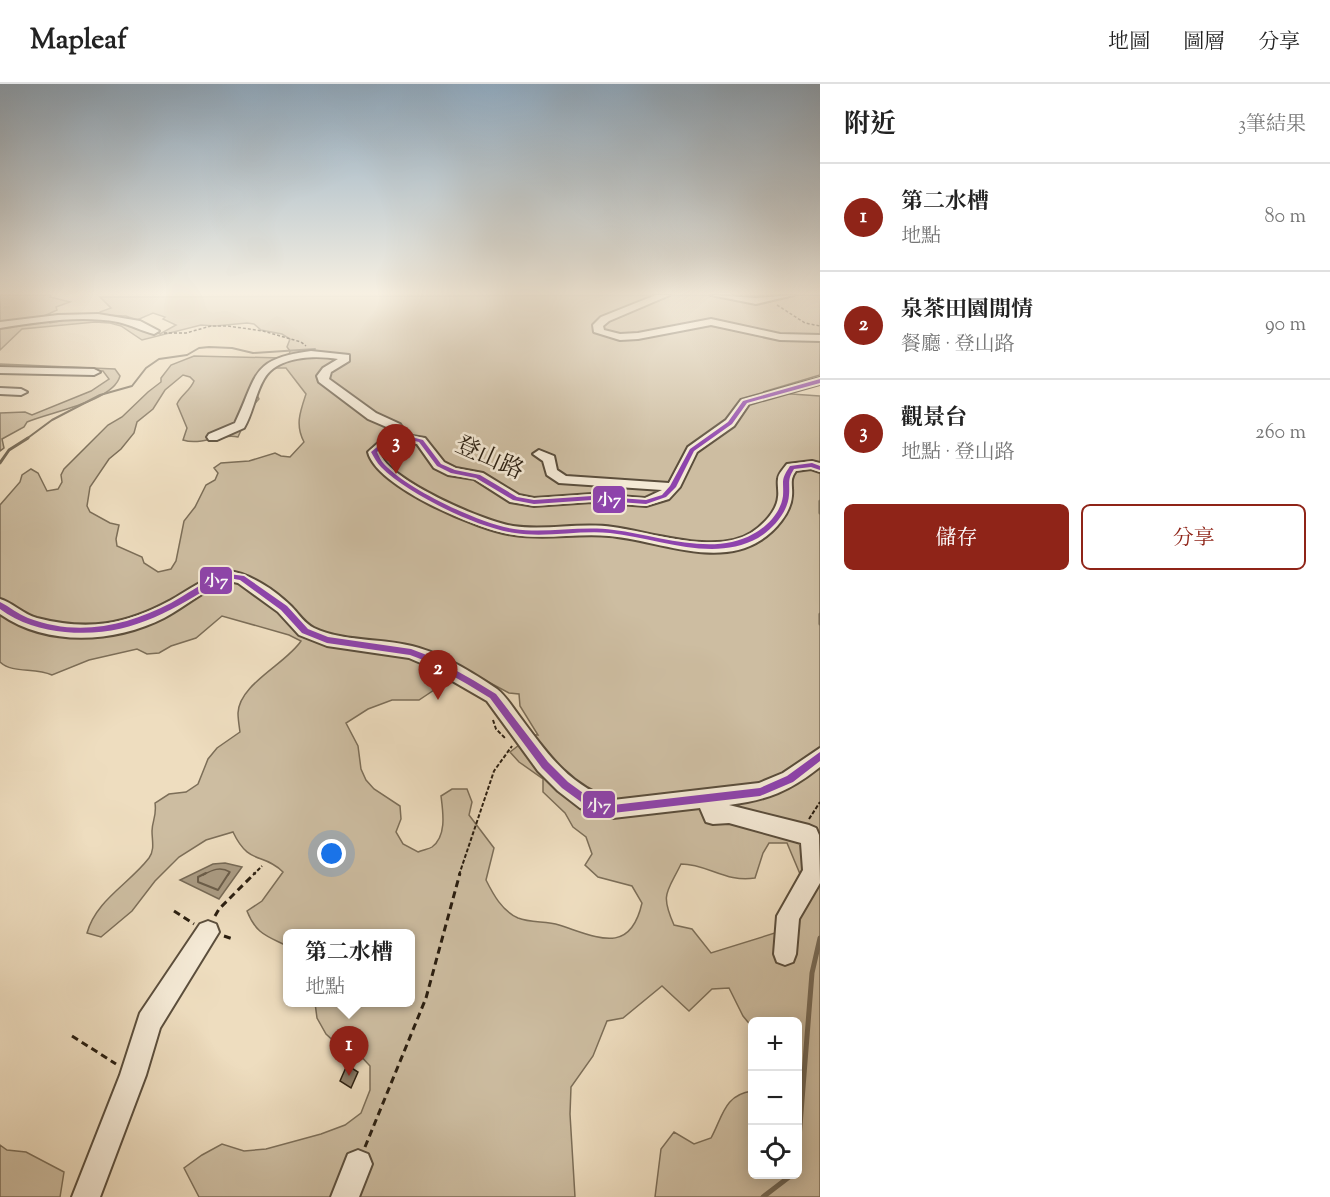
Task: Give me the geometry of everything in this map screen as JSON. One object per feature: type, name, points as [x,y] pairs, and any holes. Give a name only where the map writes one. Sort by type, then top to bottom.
[{"type":"street","points":[[213,437],[240,425],[260,375],[270,366],[309,354],[345,357],[327,370],[322,376],[323,380],[372,416],[396,427],[391,438],[374,452],[376,461],[402,483],[473,518],[500,528],[557,533],[609,531],[683,546],[737,544],[753,538],[769,527],[781,511],[787,498],[784,478],[792,467],[812,465],[820,468]]},
{"type":"street","points":[[0,370],[94,372]]},
{"type":"street","points":[[539,454],[549,459],[549,467],[553,475],[564,480],[673,488],[692,450],[730,423],[745,402],[820,381]]},
{"type":"street","points":[[0,391],[21,392]]},
{"type":"street","name":"登山路","points":[[391,438],[404,437],[420,441],[439,465],[453,472],[478,476],[515,499],[534,502],[592,498],[646,502],[664,496],[673,488]]},
{"type":"street","points":[[0,605],[23,621],[59,629],[94,633],[126,628],[153,618],[218,579],[229,576],[242,578],[284,608],[305,631],[327,640],[411,652],[429,659],[493,696],[545,765],[565,785],[587,801],[613,809],[760,792],[790,779],[820,756]]},
{"type":"street","points":[[706,800],[713,815],[729,814],[809,835],[814,854],[814,873],[788,916],[785,954]]},
{"type":"street","points":[[86,1197],[134,1075],[149,1022],[208,933]]},
{"type":"street","points":[[345,1197],[358,1164]]},
{"type":"path","points":[[306,347],[309,354]]},
{"type":"path","points":[[358,1164],[426,998],[455,887],[494,771],[512,746],[496,729],[493,717]]},
{"type":"path","points":[[809,835],[809,819],[820,802]]},
{"type":"path","points":[[174,911],[208,933],[219,909],[262,866]]},
{"type":"path","points":[[72,1036],[134,1075]]},
{"type":"shaded area","points":[[287,347],[820,347],[820,375],[763,392],[820,396],[820,1197],[655,1197],[661,1149],[674,1132],[694,1144],[711,1138],[730,1102],[735,1097],[748,1092],[748,1179],[802,1179],[802,1017],[748,1017],[748,1022],[729,988],[712,989],[689,1011],[662,986],[623,1018],[607,1021],[593,1056],[571,1087],[570,1114],[575,1197],[199,1197],[184,1168],[222,1144],[244,1151],[266,1149],[345,1125],[361,1113],[370,1090],[370,1066],[357,1052],[339,1046],[326,1034],[317,1018],[316,1007],[415,1007],[415,929],[283,929],[283,944],[268,937],[258,930],[247,911],[262,901],[283,872],[245,850],[233,832],[206,840],[179,857],[155,881],[132,911],[101,937],[87,933],[91,921],[105,902],[151,855],[155,803],[169,794],[186,792],[198,784],[208,759],[217,748],[240,732],[238,713],[240,703],[246,693],[301,641],[289,635],[222,616],[196,638],[171,646],[159,653],[147,654],[137,649],[89,660],[52,675],[5,666],[0,662],[0,505],[20,482],[22,475],[31,469],[38,473],[47,491],[58,489],[62,482],[61,475],[64,469],[108,425],[122,417],[161,382],[161,378],[171,365],[194,356],[283,358],[289,355],[290,351]],"holes":[[[286,368],[306,394],[299,424],[304,442],[290,457],[275,453],[249,461],[221,463],[214,468],[218,473],[215,480],[206,485],[195,507],[184,521],[176,561],[171,569],[158,572],[144,563],[142,557],[117,546],[119,525],[110,523],[90,512],[87,506],[90,487],[109,459],[134,433],[137,422],[153,409],[165,390],[183,375],[194,381],[177,404],[187,428],[183,440],[197,442],[231,436],[238,437],[251,408],[259,399],[255,391],[270,370]],[[441,666],[479,677],[509,693],[519,694],[520,706],[538,735],[524,735],[519,745],[510,752],[519,762],[543,779],[543,792],[565,813],[573,827],[586,837],[592,854],[585,865],[598,877],[632,886],[642,903],[637,920],[620,936],[599,937],[554,924],[523,920],[507,911],[486,880],[494,848],[469,815],[472,802],[467,789],[452,789],[441,796],[443,816],[440,837],[432,847],[418,852],[403,844],[396,832],[401,819],[400,806],[374,789],[366,780],[361,769],[358,746],[346,723],[368,709],[392,700],[419,700],[440,686],[437,675]],[[769,843],[787,843],[800,874],[775,933],[711,953],[692,929],[674,925],[666,899],[681,864],[700,867],[735,878],[755,878],[763,853]]]},
{"type":"shaded area","points":[[0,364],[115,369],[120,376],[115,385],[106,393],[79,405],[27,422],[24,427],[2,439],[4,448],[0,451],[0,413],[25,412],[32,415],[91,391],[109,379],[103,371],[0,367]]},
{"type":"shaded area","points":[[0,1145],[7,1150],[26,1152],[64,1172],[60,1197],[0,1197]]},
{"type":"water","points":[[225,863],[242,867],[219,899],[180,880],[213,864]]},
{"type":"building","points":[[347,1065],[358,1072],[351,1088],[340,1081]]},
{"type":"waterway","points":[[26,439],[52,420],[100,395],[132,386],[146,368],[159,359],[187,355],[199,348],[209,347],[232,348],[253,353],[315,349]]},
{"type":"waterway","points":[[0,463],[9,450],[26,439]]},
{"type":"waterway","points":[[820,501],[820,513]]},
{"type":"waterway","points":[[820,614],[820,624]]},
{"type":"waterway","points":[[800,1125],[812,973],[820,938]]},
{"type":"waterway","points":[[763,1197],[786,1179]]},
{"type":"transit line","name":"小7","points":[[820,381],[745,402],[730,423],[692,450],[673,487],[664,496],[646,502],[592,498],[534,502],[515,499],[478,476],[453,472],[439,465],[421,441],[404,437],[391,438],[374,452],[381,464],[413,489],[458,512],[498,527],[525,532],[609,531],[699,546],[735,544],[762,532],[772,523],[783,506],[786,495],[785,481],[792,467],[812,465],[820,468]]},
{"type":"transit line","name":"小7","points":[[0,605],[19,617],[55,628],[102,630],[122,626],[160,612],[218,579],[229,576],[242,578],[284,608],[305,631],[327,640],[411,652],[429,659],[493,696],[545,765],[565,785],[587,801],[613,809],[760,792],[790,779],[820,756]]},
{"type":"place","name":"觀景台","points":[[396,474]]},
{"type":"place","name":"泉茶田園閒情","points":[[438,700]]},
{"type":"place","name":"第二水槽","points":[[349,1076]]}]
